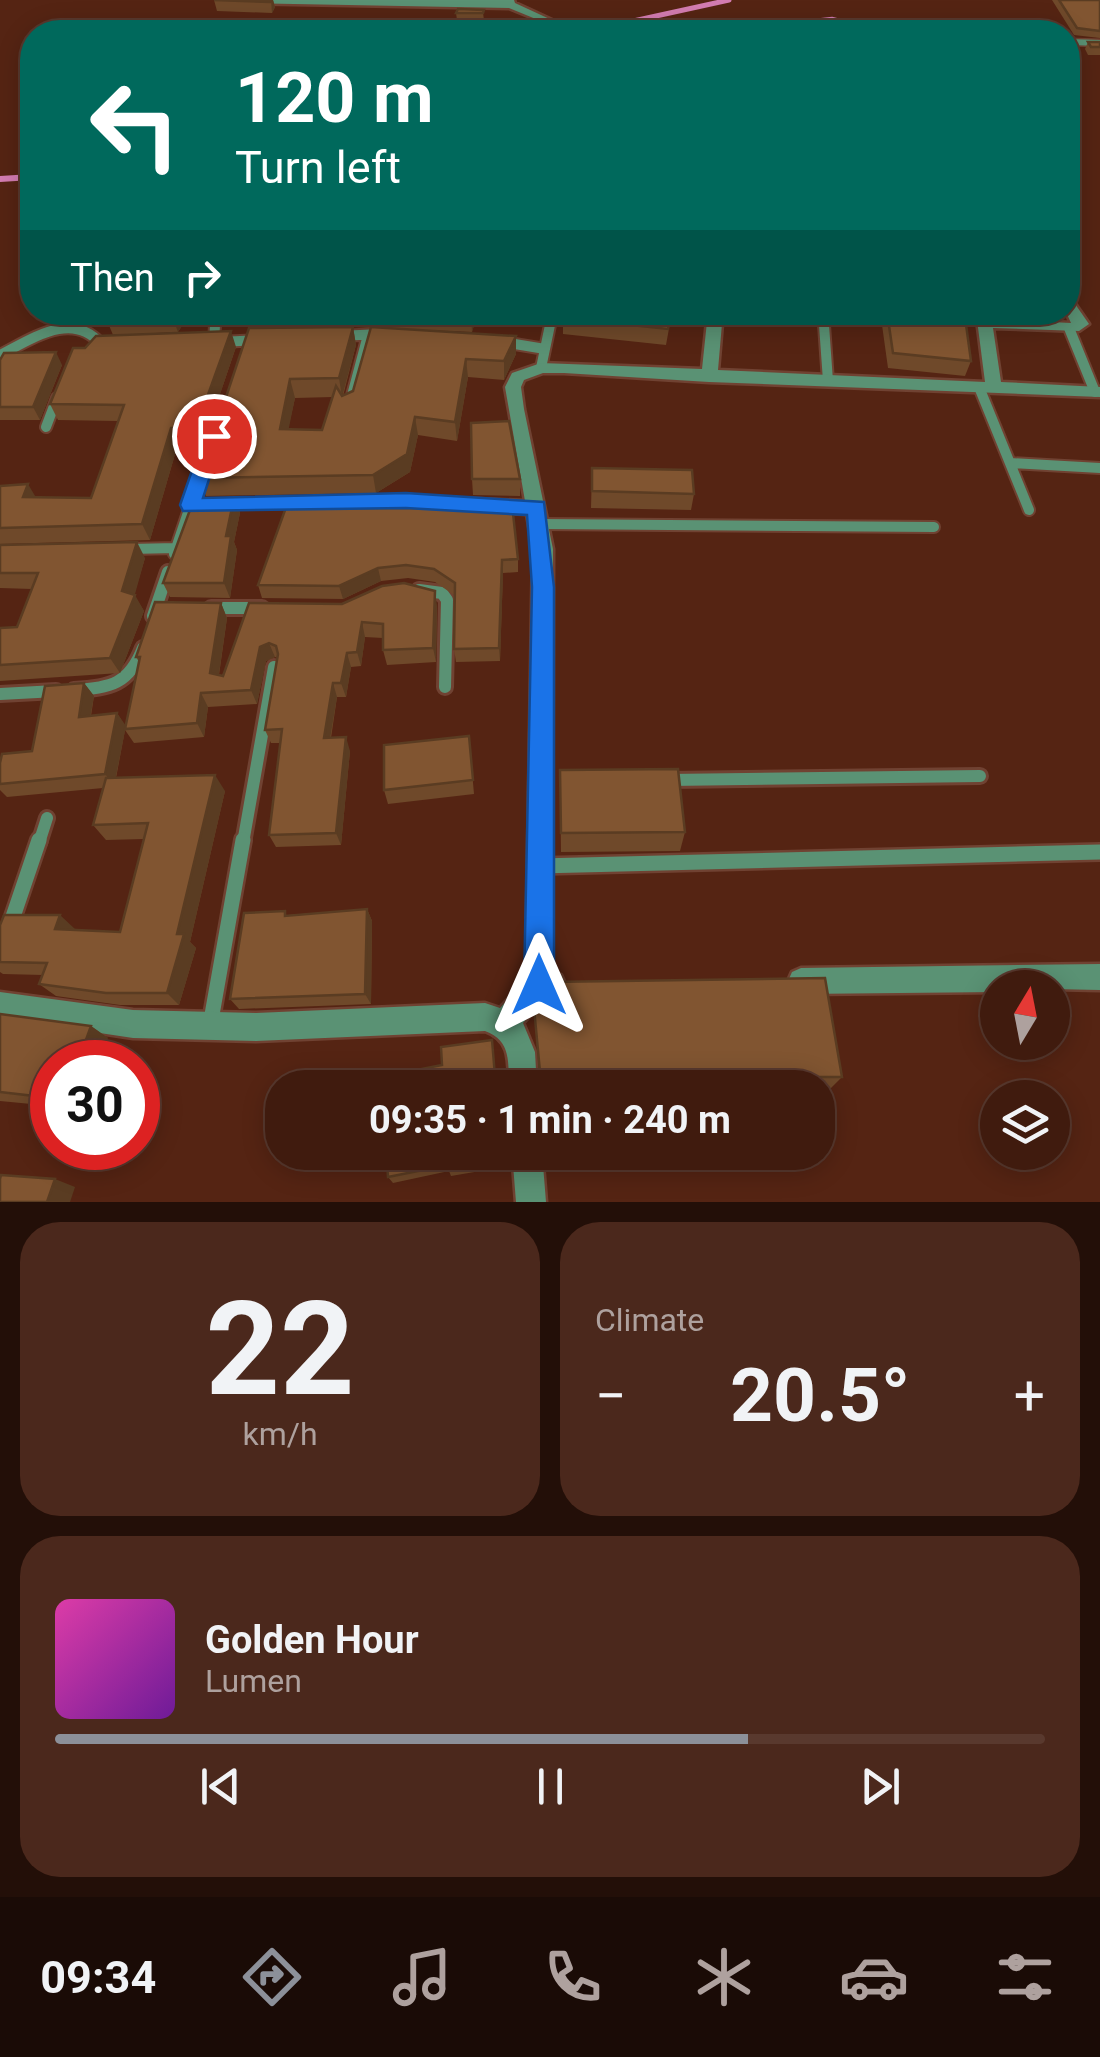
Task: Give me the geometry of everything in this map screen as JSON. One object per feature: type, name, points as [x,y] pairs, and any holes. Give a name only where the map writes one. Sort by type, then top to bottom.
[{"type":"street","points":[[245,0],[510,2],[550,20]]},
{"type":"street","points":[[402,20],[407,4]]},
{"type":"street","points":[[709,376],[715,325]]},
{"type":"street","points":[[984,325],[986,388]]},
{"type":"street","points":[[1044,325],[1078,325]]},
{"type":"street","points":[[506,1022],[539,985],[539,866],[549,781],[539,516],[513,387],[518,377],[543,358],[709,376],[1098,392]]},
{"type":"street","points":[[406,501],[539,516]]},
{"type":"street","points":[[776,981],[1100,977]]},
{"type":"street","points":[[539,985],[576,984]]},
{"type":"street","points":[[0,1004],[133,1024],[210,1026],[485,1016],[506,1022],[519,1039],[522,1070]]},
{"type":"street","points":[[529,1170],[531,1202]]},
{"type":"lane","points":[[214,342],[215,325]]},
{"type":"lane","points":[[500,342],[543,358],[549,325]]},
{"type":"lane","points":[[824,325],[828,381]]},
{"type":"lane","points":[[0,355],[68,326],[93,330],[101,344]]},
{"type":"lane","points":[[1069,328],[1098,392]]},
{"type":"lane","points":[[349,406],[368,334]]},
{"type":"lane","points":[[335,336],[396,334]]},
{"type":"lane","points":[[196,342],[264,340]]},
{"type":"lane","points":[[241,356],[246,341]]},
{"type":"lane","points":[[86,347],[120,344]]},
{"type":"lane","points":[[986,388],[1029,510]]},
{"type":"lane","points":[[46,427],[58,394]]},
{"type":"lane","points":[[151,624],[208,453]]},
{"type":"lane","points":[[1010,463],[1100,468]]},
{"type":"lane","points":[[190,505],[406,501]]},
{"type":"lane","points":[[539,516],[934,527]]},
{"type":"lane","points":[[117,550],[176,548]]},
{"type":"lane","points":[[400,590],[433,590],[446,600],[445,687]]},
{"type":"lane","points":[[156,607],[175,607]]},
{"type":"lane","points":[[194,608],[270,608]]},
{"type":"lane","points":[[0,694],[124,684],[133,674],[145,641]]},
{"type":"lane","points":[[210,1026],[274,666]]},
{"type":"lane","points":[[654,780],[980,776]]},
{"type":"lane","points":[[0,955],[47,818]]},
{"type":"lane","points":[[539,866],[1100,852]]},
{"type":"building","points":[[1059,0],[1100,0],[1100,31],[1080,28],[1080,20],[1072,20]]},
{"type":"building","points":[[458,9],[484,10],[456,13]]},
{"type":"building","points":[[630,325],[669,325],[668,329]]},
{"type":"building","points":[[889,325],[966,325],[971,361],[893,353]]},
{"type":"building","points":[[353,327],[339,378],[290,379],[280,429],[322,430],[336,386],[342,396],[353,391],[371,327],[516,336],[504,361],[466,359],[455,422],[415,417],[407,454],[373,475],[199,478],[249,328]]},
{"type":"building","points":[[231,331],[196,428],[171,428],[142,524],[0,528],[0,486],[28,484],[23,497],[91,498],[124,405],[50,404],[73,348],[85,348],[96,336]]},
{"type":"building","points":[[56,352],[33,407],[0,407],[0,360],[4,353]]},
{"type":"building","points":[[509,421],[520,479],[472,479],[471,423]]},
{"type":"building","points":[[592,468],[692,470],[694,494],[592,491]]},
{"type":"building","points":[[234,498],[226,536],[231,536],[224,583],[163,583],[194,499]]},
{"type":"building","points":[[344,498],[327,508],[441,508],[440,500],[512,504],[518,559],[502,560],[499,648],[454,649],[455,583],[434,569],[406,565],[378,568],[339,586],[258,585],[289,499]]},
{"type":"building","points":[[137,542],[122,591],[135,595],[110,658],[0,665],[0,628],[17,627],[38,573],[0,573],[0,545]]},
{"type":"building","points":[[404,583],[435,591],[433,648],[383,650],[383,624],[362,622],[357,652],[347,653],[341,683],[333,683],[324,738],[346,737],[336,833],[269,835],[282,729],[265,730],[278,654],[276,646],[269,643],[260,647],[251,690],[201,693],[197,723],[125,729],[140,657],[136,657],[155,602],[221,603],[210,673],[223,676],[249,603],[342,604],[382,586]]},
{"type":"building","points":[[84,683],[79,717],[117,713],[105,774],[0,784],[2,754],[32,751],[45,686]]},
{"type":"building","points":[[469,736],[473,780],[384,790],[384,745]]},
{"type":"building","points":[[678,769],[685,832],[561,833],[560,770]]},
{"type":"building","points":[[215,775],[177,934],[184,934],[167,993],[106,993],[39,984],[47,963],[0,962],[0,925],[4,915],[60,915],[55,929],[120,932],[148,823],[93,825],[106,778]]},
{"type":"building","points":[[367,909],[365,994],[230,999],[244,913],[285,911],[285,916]]},
{"type":"building","points":[[825,978],[842,1077],[835,1077],[835,1070],[540,1070],[533,997],[547,982]]},
{"type":"building","points":[[0,1014],[91,1026],[86,1040],[30,1040],[30,1095],[0,1092]]},
{"type":"building","points":[[492,1040],[494,1070],[417,1070],[442,1065],[441,1047]]},
{"type":"building","points":[[387,1170],[423,1170],[388,1177]]},
{"type":"building","points":[[1,1175],[55,1179],[47,1202],[0,1202]]},
{"type":"waterway","points":[[638,20],[729,0]]},
{"type":"waterway","points":[[0,179],[20,178]]},
{"type":"route","points":[[214,436],[190,505],[406,501],[537,508],[543,549],[539,985]]}]
